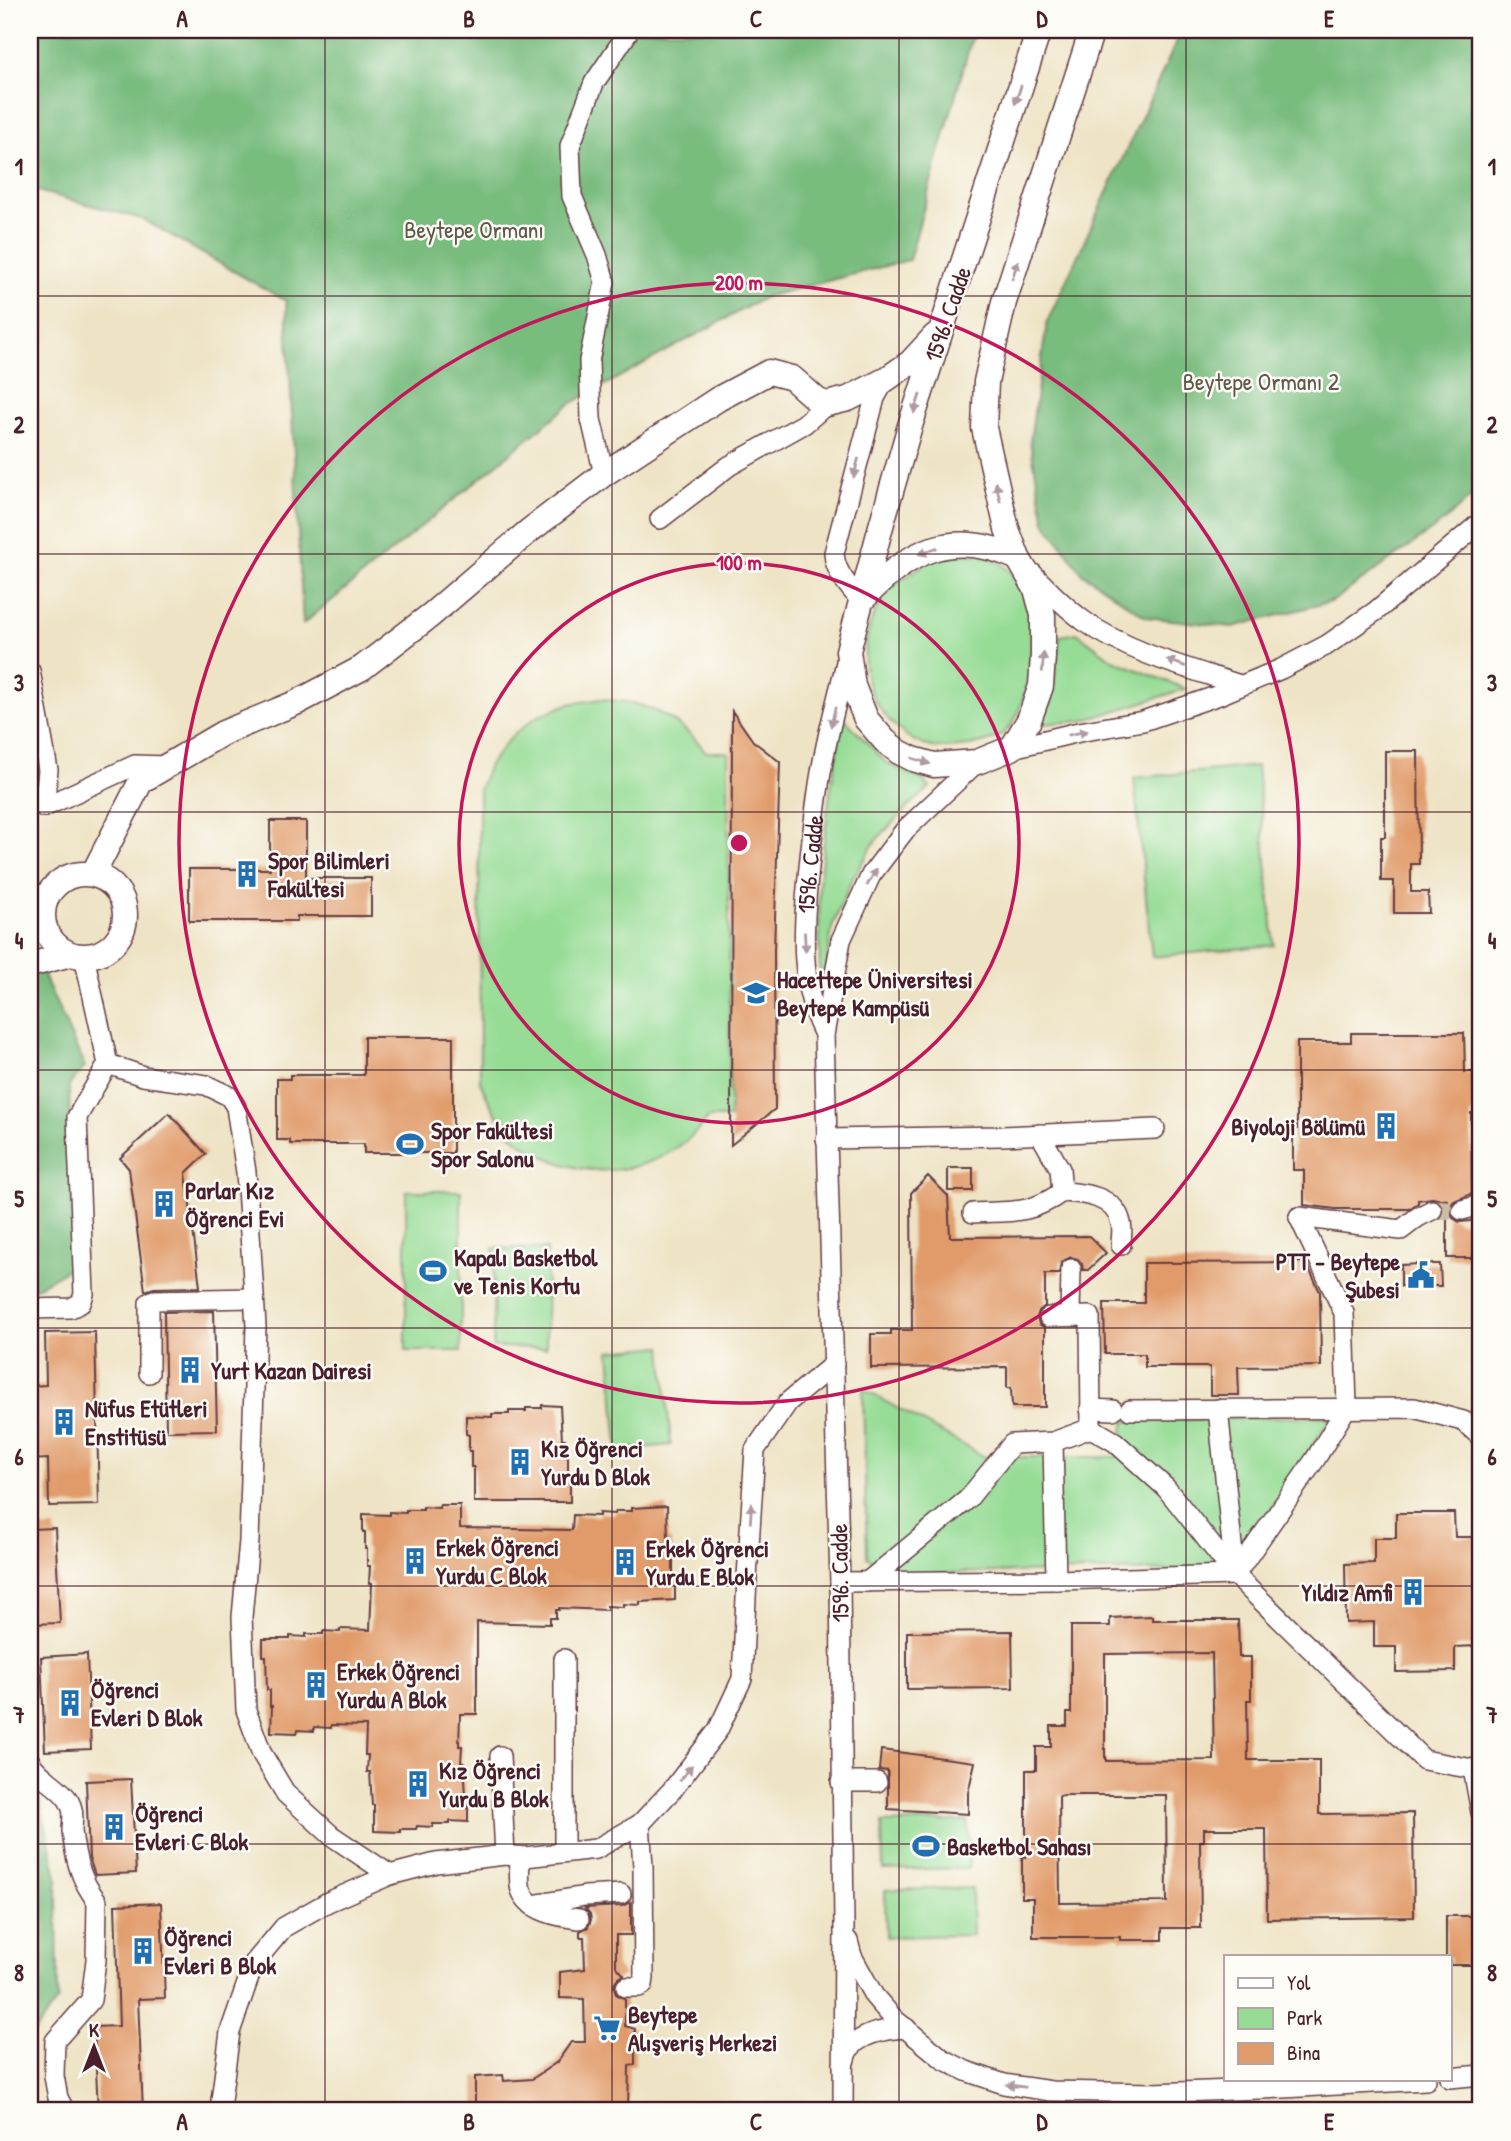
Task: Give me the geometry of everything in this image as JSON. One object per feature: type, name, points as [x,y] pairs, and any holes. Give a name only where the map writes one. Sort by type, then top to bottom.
[{"type":"main road","name":"1596. Cadde","points":[[1039,30],[855,594],[848,651],[853,686],[866,719],[885,741],[899,752],[934,765],[976,762],[1012,748],[1022,734],[1041,686],[1043,615],[1036,589],[1018,558],[1007,529],[984,428],[986,382],[1004,302],[1091,30]]},
{"type":"main road","points":[[93,874],[141,781],[223,733],[298,702],[362,668],[431,615],[529,531],[604,474],[719,399],[769,372],[792,378],[818,401],[827,404],[848,399],[885,380],[911,362],[943,327]]},
{"type":"main road","points":[[855,594],[882,579],[903,562],[937,547],[975,545],[998,549],[1018,558]]},
{"type":"main road","points":[[30,908],[65,878],[93,874],[116,888],[123,899],[126,912],[125,926],[110,948],[98,954],[78,955],[30,965]]},
{"type":"main road","points":[[49,892],[43,912],[44,925],[59,948],[78,955]]},
{"type":"street","points":[[604,474],[591,419],[589,361],[605,282],[597,255],[572,196],[570,146],[594,83],[628,30]]},
{"type":"street","points":[[855,594],[834,564],[834,553],[875,398],[885,380]]},
{"type":"street","points":[[660,519],[729,466],[804,424],[827,404]]},
{"type":"street","points":[[1012,748],[1079,732],[1143,721],[1219,695],[1281,669],[1327,645],[1376,611],[1481,522]]},
{"type":"street","points":[[1018,558],[1052,594],[1084,621],[1124,644],[1240,685]]},
{"type":"street","points":[[828,576],[855,594]]},
{"type":"street","name":"1596. Cadde","points":[[824,1035],[816,1019],[808,982],[804,936],[814,815],[824,755],[848,651]]},
{"type":"street","points":[[30,671],[48,770],[37,800]]},
{"type":"street","name":"1596. Cadde","points":[[843,2111],[840,1582],[824,1035],[841,940],[871,875],[905,830],[976,762]]},
{"type":"street","points":[[37,800],[135,765],[166,766]]},
{"type":"street","points":[[30,1309],[71,1308],[81,1303],[84,1294],[77,1117],[108,1064],[78,955]]},
{"type":"street","points":[[108,1064],[143,1076],[206,1085],[229,1096],[236,1107],[246,1172],[256,1326],[249,1542],[242,1617],[246,1710],[262,1754],[286,1794],[331,1836],[390,1875]]},
{"type":"street","points":[[826,1139],[1155,1129]]},
{"type":"street","points":[[1040,1134],[1060,1169],[1062,1192]]},
{"type":"street","points":[[973,1213],[1028,1210],[1045,1204],[1062,1192],[1086,1194],[1109,1203],[1121,1222],[1121,1245]]},
{"type":"street","points":[[1462,1210],[1477,1206],[1481,1200]]},
{"type":"street","points":[[1235,1575],[1316,1458],[1347,1407],[1344,1313],[1299,1217],[1401,1230],[1432,1210]]},
{"type":"street","points":[[1070,1316],[1072,1269]]},
{"type":"street","points":[[149,1373],[149,1303],[155,1300],[254,1298]]},
{"type":"street","points":[[1049,1317],[1090,1316],[1090,1418],[1166,1488],[1235,1575],[1424,1760],[1473,1769],[1481,1812]]},
{"type":"street","points":[[220,2110],[230,2032],[254,1963],[284,1927],[328,1902],[390,1875],[436,1863],[596,1849],[640,1824],[673,1789],[719,1730],[743,1679],[755,1450],[788,1402],[834,1364]]},
{"type":"street","points":[[867,1582],[968,1499],[1012,1444],[1053,1442],[1090,1418],[1121,1410],[1414,1408],[1464,1420],[1481,1437]]},
{"type":"street","points":[[1218,1409],[1235,1575]]},
{"type":"street","points":[[1053,1442],[1056,1580]]},
{"type":"street","points":[[840,1582],[1235,1575]]},
{"type":"street","points":[[564,1659],[564,1852]]},
{"type":"street","points":[[500,1756],[512,1856],[521,1891],[532,1905],[555,1916],[579,1919]]},
{"type":"street","points":[[30,1761],[33,1769],[59,1790],[72,1807],[72,1829],[80,1876],[97,1901],[96,1960],[91,2000],[55,2041],[54,2076],[58,2098],[65,2111]]},
{"type":"street","points":[[841,1782],[877,1782]]},
{"type":"street","points":[[626,1987],[643,1985],[644,1978],[640,1824]]},
{"type":"street","points":[[532,1905],[584,1896],[621,1894]]},
{"type":"street","points":[[844,1923],[852,1956],[874,1996],[943,2059],[965,2071],[1004,2084],[1154,2102],[1284,2088],[1390,2082]]},
{"type":"street","points":[[843,2066],[849,2049],[868,2035],[886,2029],[906,2028]]},
{"type":"street","points":[[1452,2078],[1481,2075]]},
{"type":"green space","name":"Beytepe Ormanı","points":[[30,30],[974,30],[909,260],[765,297],[570,404],[303,624],[286,301],[142,219],[30,189]]},
{"type":"green space","name":"Beytepe Ormanı 2","points":[[1182,30],[1481,30],[1481,487],[1446,520],[1333,601],[1233,627],[1146,617],[1082,573],[1045,522],[1030,442],[1047,322]]},
{"type":"green space","points":[[984,555],[1011,573],[1029,611],[1031,655],[1025,690],[1015,719],[999,736],[969,746],[937,748],[904,734],[875,701],[865,664],[868,634],[878,606],[886,594],[930,560],[948,556]]},
{"type":"green space","points":[[1077,633],[1113,660],[1186,689],[1082,721],[1040,724],[1052,702],[1060,636]]},
{"type":"green space","points":[[602,699],[646,707],[675,722],[706,752],[728,752],[730,1118],[708,1118],[677,1148],[658,1158],[639,1165],[597,1170],[555,1161],[520,1142],[501,1121],[480,1082],[479,790],[489,765],[510,738],[536,717],[568,704]]},
{"type":"green space","points":[[843,717],[885,762],[923,780],[930,788],[876,840],[851,881],[832,927],[825,976],[820,974],[819,884]]},
{"type":"green space","points":[[1257,766],[1274,945],[1152,957],[1134,778]]},
{"type":"green space","points":[[30,945],[85,1067],[69,1085],[73,1266],[30,1289]]},
{"type":"green space","name":"Kapalı Basketbol ve Tenis Kortu","points":[[406,1191],[461,1191],[461,1351],[406,1351]]},
{"type":"green space","points":[[494,1248],[547,1249],[546,1348],[493,1347]]},
{"type":"green space","points":[[662,1346],[671,1445],[618,1450],[610,1351]]},
{"type":"green space","points":[[863,1389],[985,1457],[1117,1457],[1125,1421],[1332,1416],[1242,1553],[1216,1570],[902,1573],[883,1568],[867,1557]]},
{"type":"green space","points":[[30,1781],[37,1788],[57,1876],[58,2000],[32,2035],[30,2020]]},
{"type":"green space","name":"Basketbol Sahası","points":[[968,1821],[969,1868],[883,1870],[882,1823]]},
{"type":"green space","name":"Basketbol Sahası","points":[[972,1888],[973,1935],[886,1937],[885,1890]]},
{"type":"building","points":[[732,711],[753,741],[780,762],[774,951],[775,1109],[731,1145]]},
{"type":"building","points":[[1385,751],[1418,751],[1419,864],[1411,864],[1411,892],[1428,892],[1429,913],[1394,913],[1394,881],[1381,881],[1381,837],[1385,837]]},
{"type":"building","name":"Spor Bilimleri Fakültesi","points":[[270,821],[306,821],[306,878],[371,878],[371,916],[297,916],[297,921],[189,921],[189,869],[270,869]]},
{"type":"building","points":[[1351,1033],[1464,1033],[1465,1072],[1473,1072],[1475,1113],[1471,1113],[1472,1192],[1454,1201],[1450,1212],[1453,1218],[1460,1222],[1481,1220],[1481,1254],[1474,1254],[1474,1258],[1447,1258],[1447,1200],[1418,1200],[1418,1203],[1409,1209],[1336,1209],[1304,1205],[1304,1170],[1293,1170],[1293,1129],[1297,1129],[1297,1042],[1351,1042]]},
{"type":"building","points":[[364,1037],[453,1037],[453,1153],[364,1153],[364,1144],[290,1144],[290,1140],[277,1140],[277,1079],[290,1079],[290,1075],[364,1075]]},
{"type":"building","name":"Parlar Kız Öğrenci Evi","points":[[169,1113],[206,1154],[186,1173],[200,1287],[154,1288],[145,1291],[129,1169],[120,1158]]},
{"type":"building","points":[[948,1168],[973,1168],[973,1191],[948,1191]]},
{"type":"building","points":[[928,1176],[948,1196],[950,1237],[1089,1236],[1106,1253],[1088,1270],[1083,1270],[1078,1259],[1071,1257],[1061,1262],[1059,1274],[1045,1274],[1045,1306],[1037,1317],[1039,1324],[1045,1328],[1045,1407],[1012,1407],[1011,1388],[1007,1388],[1007,1367],[871,1368],[871,1334],[912,1330],[911,1193]]},
{"type":"building","points":[[1306,1262],[1320,1292],[1321,1366],[1238,1367],[1239,1395],[1210,1395],[1210,1367],[1145,1367],[1145,1354],[1105,1354],[1104,1303],[1144,1303],[1144,1263]]},
{"type":"building","name":"PTT - Beytepe Şubesi","points":[[1440,1264],[1441,1286],[1401,1286],[1401,1265]]},
{"type":"building","name":"Yurt Kazan Dairesi","points":[[214,1311],[217,1430],[166,1431],[164,1312]]},
{"type":"building","name":"Nüfus Etütleri Enstitüsü","points":[[95,1332],[99,1505],[49,1506],[48,1459],[30,1460],[30,1386],[46,1385],[45,1333]]},
{"type":"building","name":"Kız Öğrenci Yurdu D Blok","points":[[542,1405],[560,1406],[562,1439],[565,1439],[565,1456],[568,1456],[570,1473],[570,1502],[474,1502],[474,1467],[471,1467],[466,1416],[492,1417],[492,1414],[542,1408]]},
{"type":"building","points":[[440,1505],[460,1505],[460,1528],[572,1530],[573,1515],[599,1516],[599,1513],[632,1511],[632,1508],[667,1506],[668,1540],[671,1540],[675,1574],[675,1600],[640,1602],[640,1605],[623,1604],[623,1607],[607,1606],[607,1610],[559,1608],[556,1610],[556,1618],[550,1618],[550,1624],[477,1622],[477,1714],[460,1714],[459,1746],[462,1746],[461,1763],[464,1763],[468,1796],[468,1822],[450,1821],[450,1824],[433,1824],[433,1827],[400,1829],[400,1832],[374,1831],[374,1805],[370,1772],[367,1772],[368,1755],[365,1755],[366,1726],[331,1725],[331,1728],[314,1727],[314,1731],[298,1730],[297,1733],[271,1732],[272,1706],[270,1690],[267,1690],[263,1639],[306,1637],[306,1634],[323,1634],[323,1631],[340,1632],[340,1629],[370,1630],[372,1583],[369,1583],[370,1566],[367,1566],[363,1514],[389,1515],[389,1512],[406,1513],[406,1510],[439,1508]]},
{"type":"building","name":"Yıldız Amfi","points":[[1396,1513],[1454,1513],[1455,1537],[1477,1537],[1477,1562],[1481,1562],[1481,1621],[1476,1621],[1477,1646],[1455,1647],[1455,1671],[1396,1672],[1396,1647],[1374,1647],[1374,1622],[1346,1623],[1345,1564],[1374,1563],[1374,1538],[1396,1538]]},
{"type":"building","points":[[55,1528],[60,1623],[30,1624],[30,1529]]},
{"type":"building","points":[[1152,1616],[1152,1620],[1238,1620],[1239,1657],[1251,1657],[1251,1700],[1247,1700],[1248,1760],[1319,1760],[1319,1814],[1413,1813],[1414,1917],[1267,1919],[1266,1829],[1204,1829],[1204,1841],[1200,1841],[1201,1928],[1162,1928],[1162,1940],[1033,1937],[1033,1898],[1022,1898],[1022,1857],[1026,1857],[1026,1770],[1036,1770],[1036,1747],[1051,1747],[1051,1726],[1067,1726],[1067,1713],[1071,1713],[1071,1626],[1110,1626],[1110,1618]],"holes":[[[1212,1653],[1214,1760],[1106,1761],[1105,1654]],[[1166,1795],[1167,1902],[1060,1903],[1059,1796]]]},
{"type":"building","points":[[1012,1631],[1013,1688],[907,1689],[907,1632]]},
{"type":"building","name":"Öğrenci Evleri D Blok","points":[[87,1654],[91,1749],[45,1751],[41,1657]]},
{"type":"building","points":[[881,1750],[975,1762],[968,1793],[968,1814],[888,1809],[888,1771],[879,1770]]},
{"type":"building","name":"Öğrenci Evleri C Blok","points":[[131,1779],[136,1873],[95,1875],[89,1858],[86,1781]]},
{"type":"building","name":"Beytepe Alışveriş Merkezi","points":[[631,1902],[631,1935],[616,1935],[616,1966],[624,1975],[616,1980],[614,1986],[616,1994],[625,1999],[625,2026],[635,2029],[635,2065],[629,2066],[628,2111],[475,2111],[475,2077],[503,2075],[504,2081],[532,2079],[557,2062],[571,2042],[585,2042],[584,1999],[560,1998],[560,1972],[585,1969],[584,1937],[580,1937],[580,1931],[588,1927],[591,1920],[585,1908],[622,1906]]},
{"type":"building","points":[[161,1903],[165,1998],[138,1999],[143,2111],[98,2111],[94,2027],[119,2026],[115,1905]]},
{"type":"building","points":[[1446,1916],[1480,1916],[1480,1965],[1452,1965],[1452,1955],[1446,1955]]},
{"type":"tunnel","points":[[1432,1210],[1462,1210]]},
{"type":"place","name":"Spor Bilimleri Fakültesi","points":[[247,874]]},
{"type":"place","name":"Hacettepe Üniversitesi Beytepe Kampüsü","points":[[756,993]]},
{"type":"place","name":"Biyoloji Bölümü","points":[[1386,1126]]},
{"type":"place","name":"Spor Fakültesi Spor Salonu","points":[[410,1144]]},
{"type":"place","name":"Parlar Kız Öğrenci Evi","points":[[164,1204]]},
{"type":"place","name":"Kapalı Basketbol ve Tenis Kortu","points":[[433,1271]]},
{"type":"place","name":"PTT - Beytepe Şubesi","points":[[1421,1275]]},
{"type":"place","name":"Yurt Kazan Dairesi","points":[[190,1370]]},
{"type":"place","name":"Nüfus Etütleri Enstitüsü","points":[[64,1422]]},
{"type":"place","name":"Kız Öğrenci Yurdu D Blok","points":[[520,1462]]},
{"type":"place","name":"Erkek Öğrenci Yurdu C Blok","points":[[415,1561]]},
{"type":"place","name":"Erkek Öğrenci Yurdu E Blok","points":[[625,1562]]},
{"type":"place","name":"Yıldız Amfi","points":[[1413,1592]]},
{"type":"place","name":"Erkek Öğrenci Yurdu A Blok","points":[[316,1685]]},
{"type":"place","name":"Öğrenci Evleri D Blok","points":[[70,1703]]},
{"type":"place","name":"Kız Öğrenci Yurdu B Blok","points":[[418,1784]]},
{"type":"place","name":"Öğrenci Evleri C Blok","points":[[114,1827]]},
{"type":"place","name":"Basketbol Sahası","points":[[926,1846]]},
{"type":"place","name":"Öğrenci Evleri B Blok","points":[[143,1951]]},
{"type":"place","name":"Beytepe Alışveriş Merkezi","points":[[607,2028]]}]
